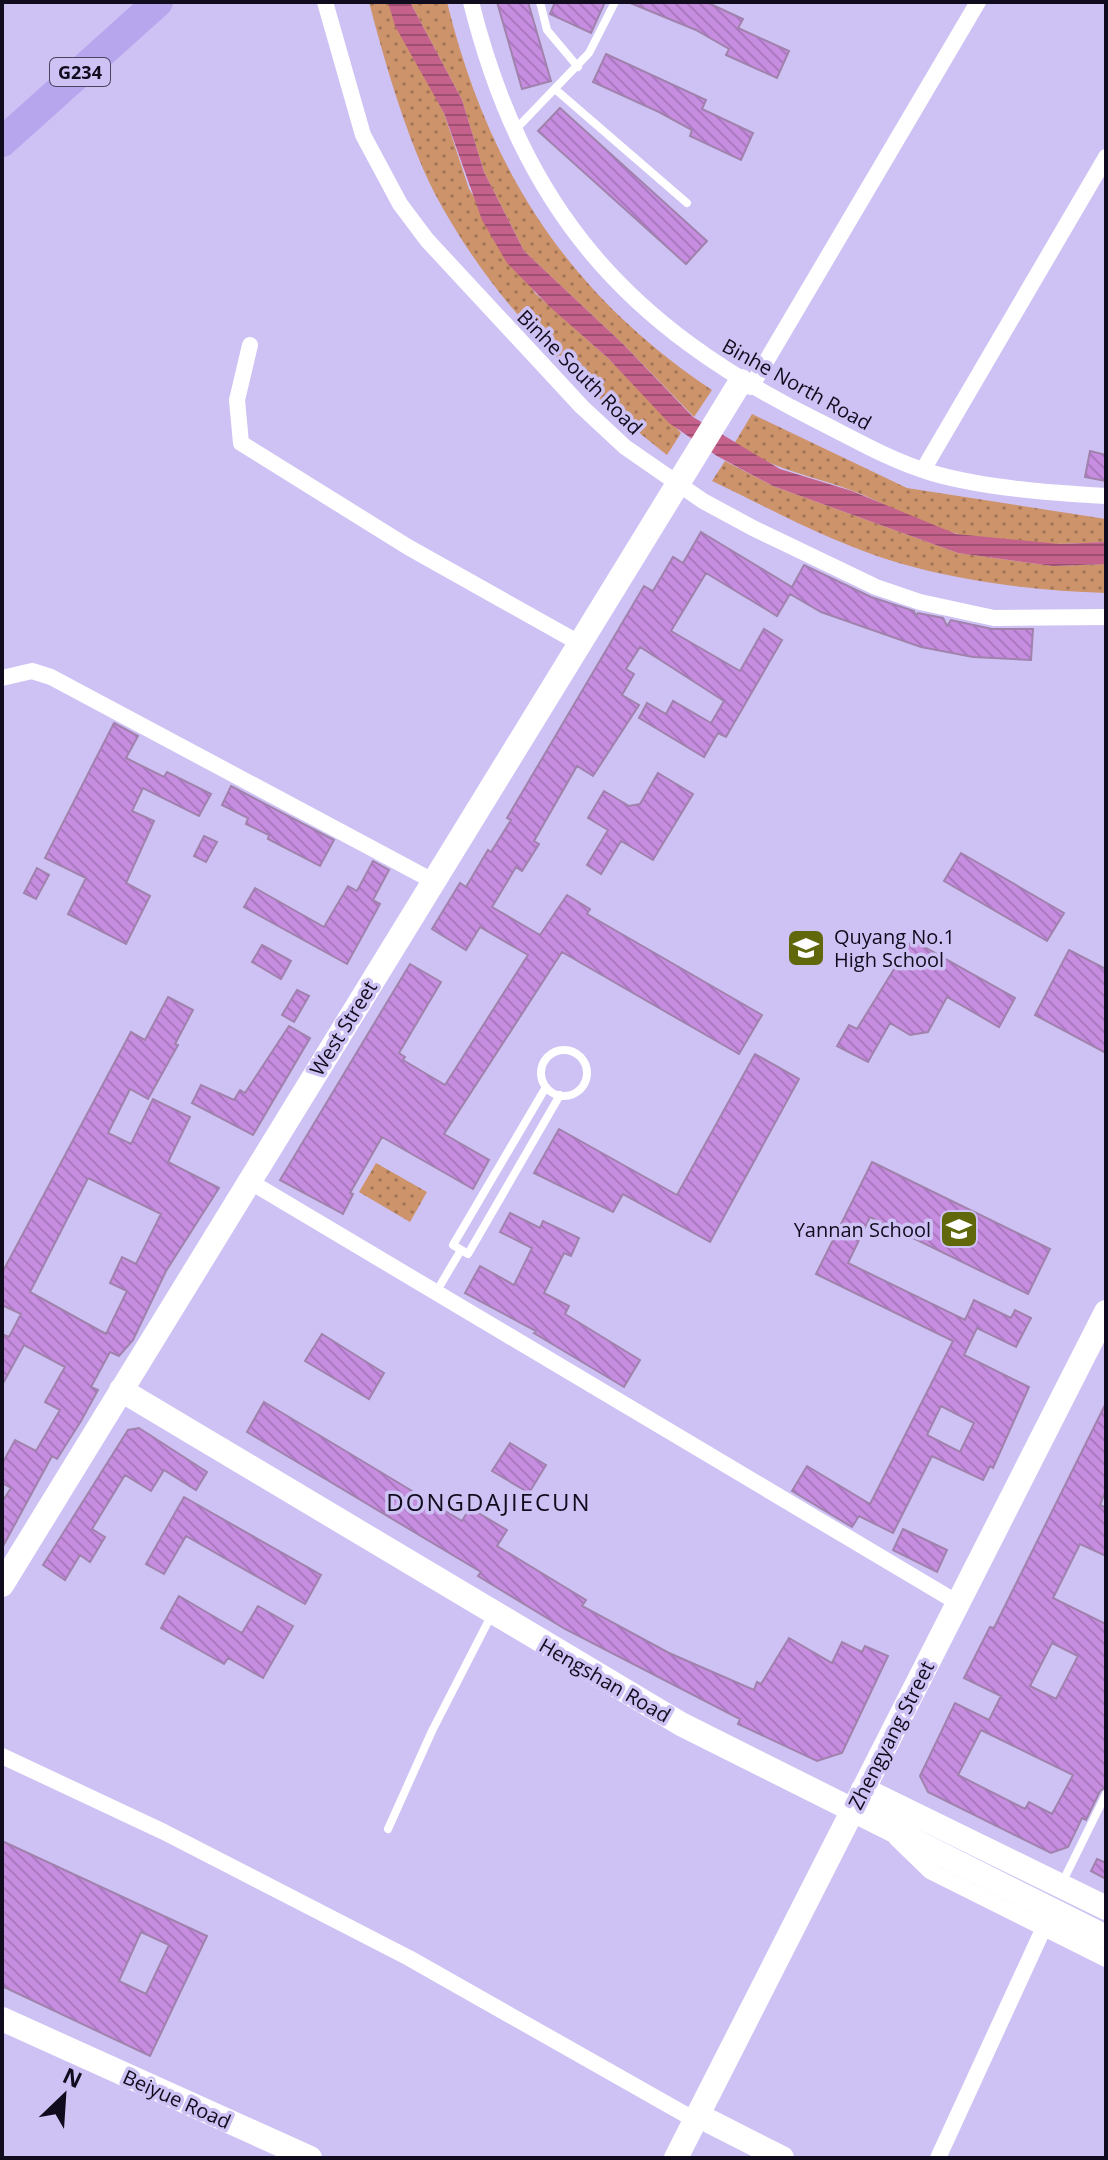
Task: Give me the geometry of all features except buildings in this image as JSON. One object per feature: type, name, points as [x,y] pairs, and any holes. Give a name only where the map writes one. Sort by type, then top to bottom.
[{"type":"highway","name":"G234","points":[[2,118],[130,2]]},
{"type":"highway","name":"G234","points":[[2,142],[158,2]]},
{"type":"street","name":"Binhe South Road","points":[[325,2],[363,135],[400,204],[427,240],[582,407],[625,447],[681,478],[740,521],[834,567],[920,602],[994,618],[1106,617]]},
{"type":"street","name":"Binhe North Road","points":[[471,2],[492,76],[514,131],[553,199],[614,280],[741,388],[923,470],[966,480],[1106,496]]},
{"type":"street","points":[[741,388],[978,2]]},
{"type":"street","points":[[923,470],[1106,157]]},
{"type":"street","points":[[250,345],[237,400],[241,443],[408,547],[579,643]]},
{"type":"street","name":"West Street","points":[[2,1585],[579,643],[741,388]]},
{"type":"street","points":[[2,678],[32,671],[51,677],[433,881]]},
{"type":"street","points":[[249,1181],[958,1603]]},
{"type":"street","name":"Zhengyang Street","points":[[870,1792],[958,1603],[1106,1312]]},
{"type":"street","name":"Zhengyang Street","points":[[676,2158],[703,2121],[870,1792],[1106,1344]]},
{"type":"street","name":"Hengshan Road","points":[[121,1390],[681,1724],[889,1831],[1048,1919],[1106,1937]]},
{"type":"street","points":[[2,1756],[164,1832],[409,1958],[703,2121],[782,2158]]},
{"type":"street","points":[[870,1792],[1106,1908]]},
{"type":"street","points":[[938,2158],[1048,1919],[1106,1959]]},
{"type":"street","name":"Beiyue Road","points":[[2,2019],[310,2158]]},
{"type":"street","name":"Zhengyang Street","points":[[693,2158],[703,2121]]},
{"type":"lane","points":[[540,2],[547,30],[578,67]]},
{"type":"lane","points":[[514,131],[578,67],[615,2]]},
{"type":"lane","points":[[555,89],[687,203]]},
{"type":"lane","points":[[558,1051],[576,1054],[585,1065],[585,1079],[577,1091],[560,1095],[546,1087],[541,1070],[547,1057],[558,1051]]},
{"type":"lane","points":[[546,1087],[453,1245],[468,1254],[560,1095]]},
{"type":"lane","points":[[435,1294],[461,1250]]},
{"type":"lane","points":[[388,1829],[432,1731],[492,1614]]},
{"type":"lane","points":[[1061,1885],[1106,1794]]},
{"type":"shaded area","points":[[369,2],[388,2],[444,113],[469,189],[535,293],[608,358],[681,433],[667,455],[567,368],[508,303],[456,231],[414,147]]},
{"type":"shaded area","points":[[388,2],[410,2],[462,100],[484,172],[524,251],[623,344],[693,417],[780,469],[852,491],[956,534],[1060,544],[1106,542],[1106,564],[1053,566],[958,553],[773,486],[717,456],[669,423],[608,358],[550,307],[507,263],[482,220],[444,113],[395,26]]},
{"type":"shaded area","points":[[410,2],[447,2],[464,63],[485,120],[511,173],[541,223],[576,269],[616,312],[661,353],[712,390],[694,417],[623,344],[524,251],[484,172],[462,100]]},
{"type":"shaded area","points":[[752,414],[907,488],[1106,519],[1106,542],[1010,542],[941,529],[853,491],[748,453],[734,444]]},
{"type":"shaded area","points":[[725,461],[773,486],[958,553],[1053,566],[1106,564],[1106,593],[1028,588],[975,580],[924,570],[875,555],[804,526],[712,481]]},
{"type":"shaded area","points":[[376,1163],[427,1192],[410,1222],[359,1192]]},
{"type":"place","name":"Quyang No.1 High School","points":[[806,948]]},
{"type":"place","name":"Yannan School","points":[[959,1229]]},
{"type":"district","name":"DONGDAJIECUN","points":[[489,1501]]}]
